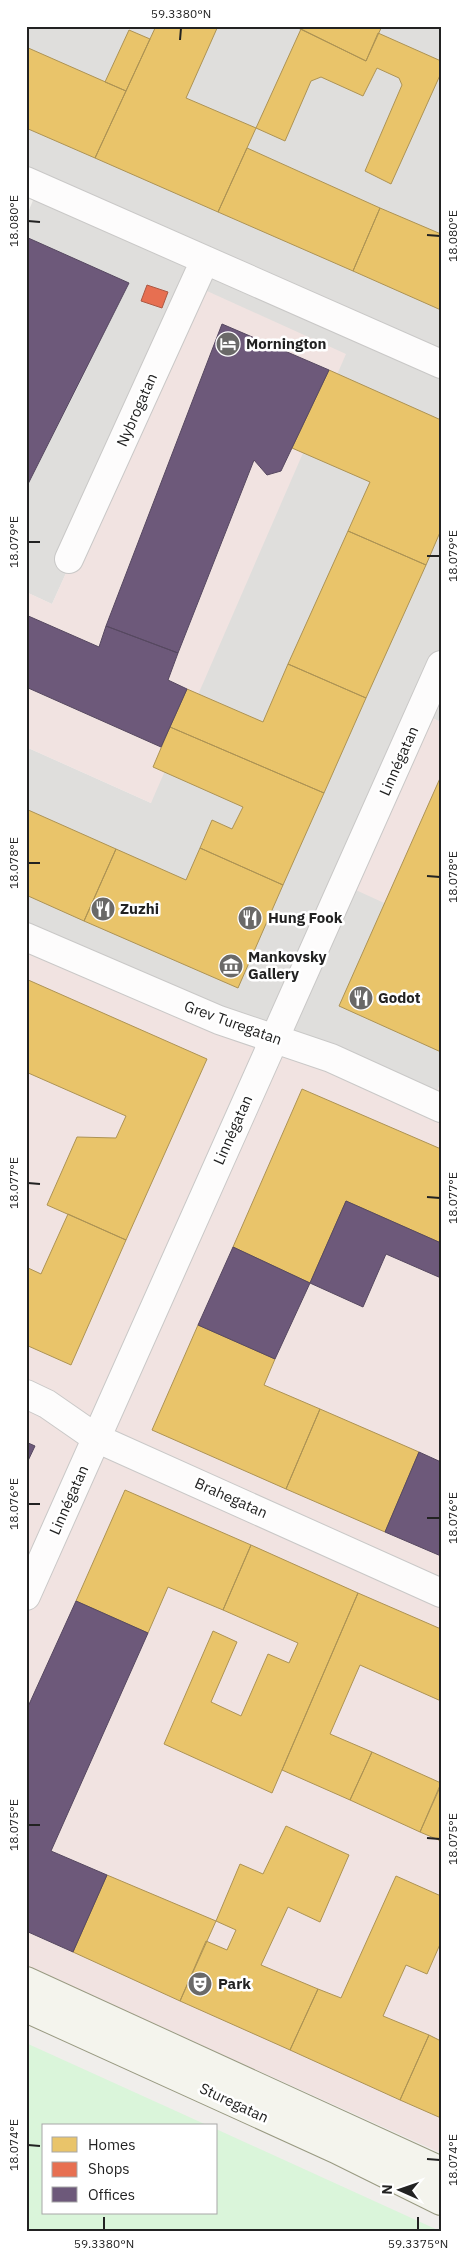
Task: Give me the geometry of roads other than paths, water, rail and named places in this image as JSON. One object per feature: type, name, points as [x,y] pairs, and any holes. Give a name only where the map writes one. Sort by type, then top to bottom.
[{"type":"street","points":[[26,181],[441,364]]},
{"type":"street","name":"Nybrogatan","points":[[69,559],[205,260]]},
{"type":"street","name":"Linnégatan","points":[[26,1596],[274,1038],[430,721],[441,665]]},
{"type":"street","name":"Grev Turegatan","points":[[26,937],[219,1020],[330,1058],[441,1108]]},
{"type":"street","name":"Brahegatan","points":[[26,1394],[47,1404],[96,1438],[441,1593]]},
{"type":"street","name":"Sturegatan","points":[[26,1981],[441,2171]]},
{"type":"street","name":"Sturegatan","points":[[26,2008],[336,2149],[441,2201]]},
{"type":"place","name":"Mornington","points":[[228,344]]},
{"type":"place","name":"Zuzhi","points":[[103,909]]},
{"type":"place","name":"Hung Fook","points":[[250,918]]},
{"type":"place","name":"Mankovsky Gallery","points":[[231,966]]},
{"type":"place","name":"Godot","points":[[361,998]]},
{"type":"place","name":"Park","points":[[200,1984]]}]
